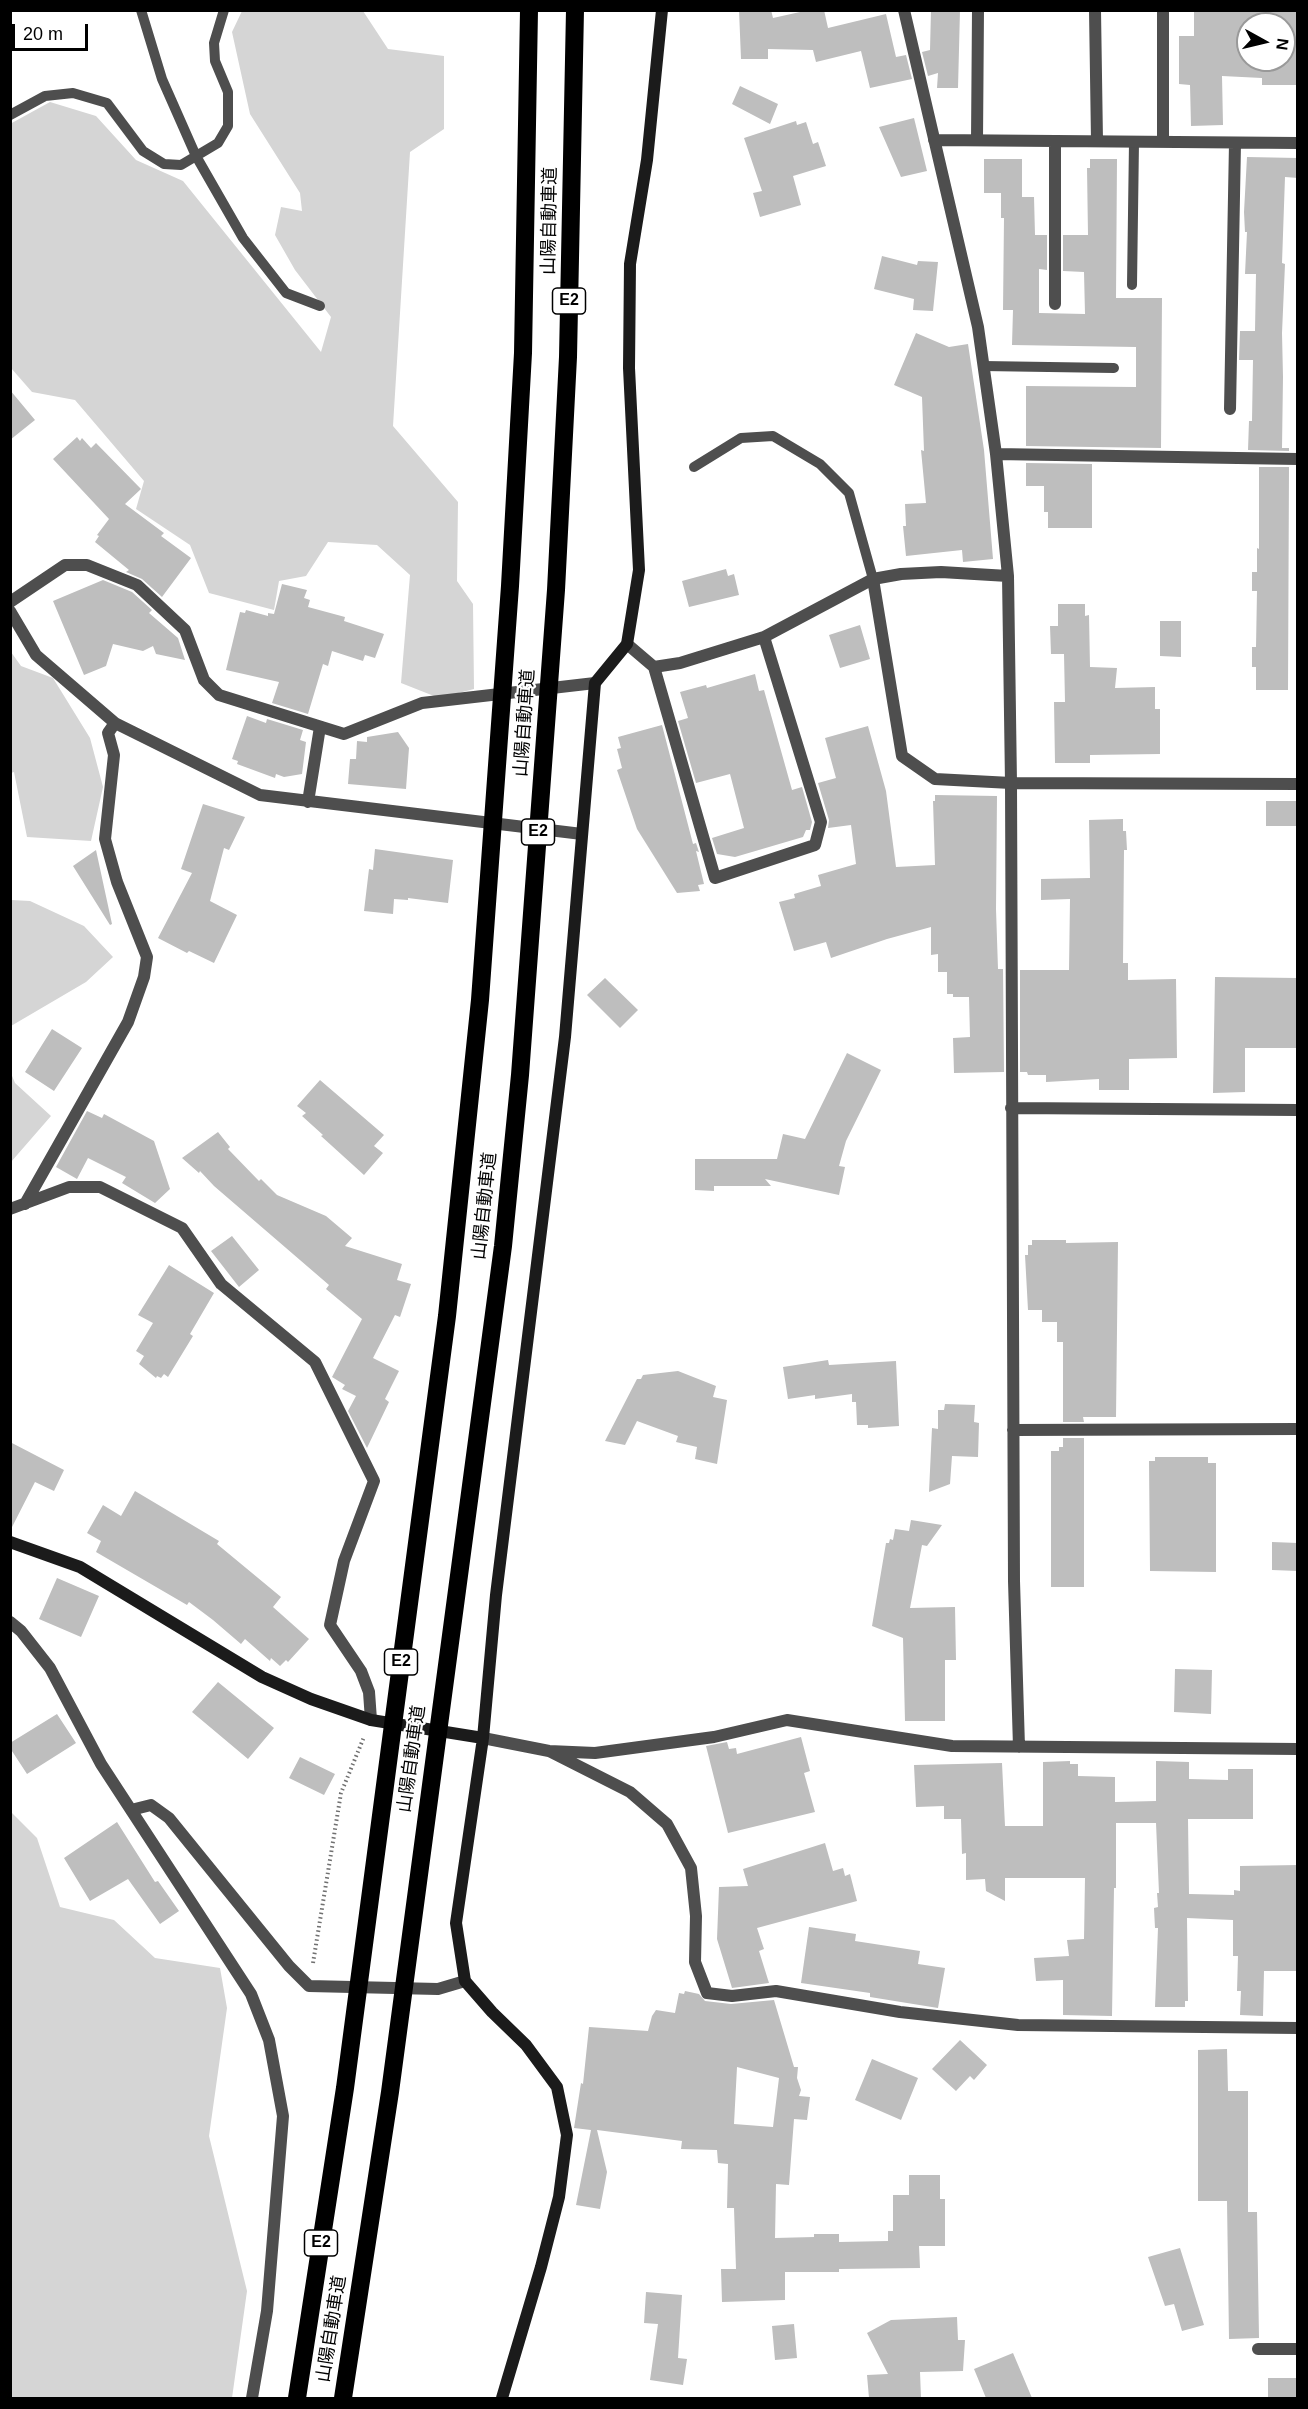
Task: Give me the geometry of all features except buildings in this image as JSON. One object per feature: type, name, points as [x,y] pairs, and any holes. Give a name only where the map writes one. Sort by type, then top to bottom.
[{"type":"highway","name":"山陽自動車道","points":[[297,2398],[345,2088],[447,1316],[480,1000],[510,586],[523,353],[529,10]]},
{"type":"highway","name":"山陽自動車道","points":[[343,2398],[390,2092],[503,1246],[520,1075],[556,590],[568,357],[575,10]]},
{"type":"street","points":[[502,2398],[544,2257],[559,2197],[567,2135],[557,2087],[526,2045],[465,1981],[456,1923],[483,1738],[496,1595],[565,1037],[595,683],[627,645],[639,570],[629,368],[630,264],[647,160],[662,10]]},
{"type":"street","points":[[904,10],[978,327],[996,454],[1008,576],[1014,1581],[1019,1747]]},
{"type":"street","points":[[977,140],[978,10]]},
{"type":"street","points":[[1095,10],[1096,141]]},
{"type":"street","points":[[1163,10],[1163,142]]},
{"type":"street","points":[[933,140],[1298,143]]},
{"type":"street","points":[[1055,141],[1055,304]]},
{"type":"street","points":[[1230,409],[1235,143]]},
{"type":"street","points":[[996,454],[1298,459]]},
{"type":"street","points":[[10,602],[65,565],[87,565],[138,585],[185,630],[204,680],[219,695],[344,734],[422,703],[595,683]]},
{"type":"street","points":[[654,667],[680,663],[764,637],[873,579],[901,573],[941,572],[1008,576]]},
{"type":"street","points":[[873,579],[902,756],[935,779],[1011,783],[1298,784]]},
{"type":"street","points":[[10,611],[36,655],[115,723],[260,795],[582,834]]},
{"type":"street","points":[[627,645],[654,667],[715,878],[816,846],[821,822],[764,637]]},
{"type":"street","points":[[25,1204],[128,1022],[144,977],[147,957],[117,882],[105,839],[114,755],[108,733],[115,723]]},
{"type":"street","points":[[308,802],[320,727]]},
{"type":"street","points":[[1011,1108],[1298,1110]]},
{"type":"street","points":[[10,1209],[69,1187],[100,1187],[182,1228],[221,1284],[315,1362],[374,1481],[344,1561],[330,1625],[361,1671],[369,1692],[370,1720]]},
{"type":"street","points":[[1013,1430],[1298,1429]]},
{"type":"street","points":[[10,1542],[80,1567],[262,1677],[311,1699],[370,1720],[549,1751],[595,1753],[714,1737],[787,1720],[952,1746],[1298,1749]]},
{"type":"street","points":[[10,1622],[21,1631],[50,1668],[101,1764],[251,1994],[269,2040],[283,2116],[267,2311],[252,2398]]},
{"type":"street","points":[[549,1751],[630,1792],[667,1824],[692,1868],[696,1917],[695,1962],[707,1994],[732,1995],[776,1991],[900,2012],[1018,2025],[1298,2028]]},
{"type":"street","points":[[131,1810],[151,1805],[169,1818],[309,1986],[438,1989],[465,1981]]},
{"type":"street","points":[[1258,2349],[1298,2349]]},
{"type":"lane","points":[[141,10],[162,79],[196,156],[243,238],[286,293],[320,306]]},
{"type":"lane","points":[[10,115],[45,96],[74,93],[107,103],[143,151],[164,164],[181,165],[218,143],[228,126],[228,92],[215,61],[214,43],[224,10]]},
{"type":"lane","points":[[1132,285],[1134,142]]},
{"type":"lane","points":[[983,366],[1114,368]]},
{"type":"lane","points":[[694,466],[741,438],[773,436],[820,464],[849,493],[873,579]]},
{"type":"path","points":[[309,1986],[341,1793],[370,1720]]},
{"type":"shaded area","points":[[242,11],[363,11],[388,49],[444,56],[444,129],[410,152],[393,426],[458,502],[457,581],[473,604],[474,689],[439,698],[401,683],[410,575],[377,545],[328,542],[306,576],[279,581],[274,610],[209,593],[190,545],[136,509],[144,481],[75,400],[32,392],[11,368],[10,124],[50,102],[96,116],[136,160],[183,181],[321,352],[331,317],[295,270],[275,235],[281,207],[302,211],[300,193],[250,114],[232,32]]},
{"type":"shaded area","points":[[11,652],[21,666],[53,678],[90,738],[103,787],[91,841],[27,837],[14,772],[11,773]]},
{"type":"shaded area","points":[[11,900],[30,901],[84,926],[113,957],[86,982],[11,1026]]},
{"type":"shaded area","points":[[10,1071],[15,1083],[51,1116],[11,1162]]},
{"type":"shaded area","points":[[11,1812],[37,1838],[60,1907],[114,1920],[155,1958],[220,1968],[227,2008],[209,2136],[247,2291],[232,2398],[11,2398]]}]
